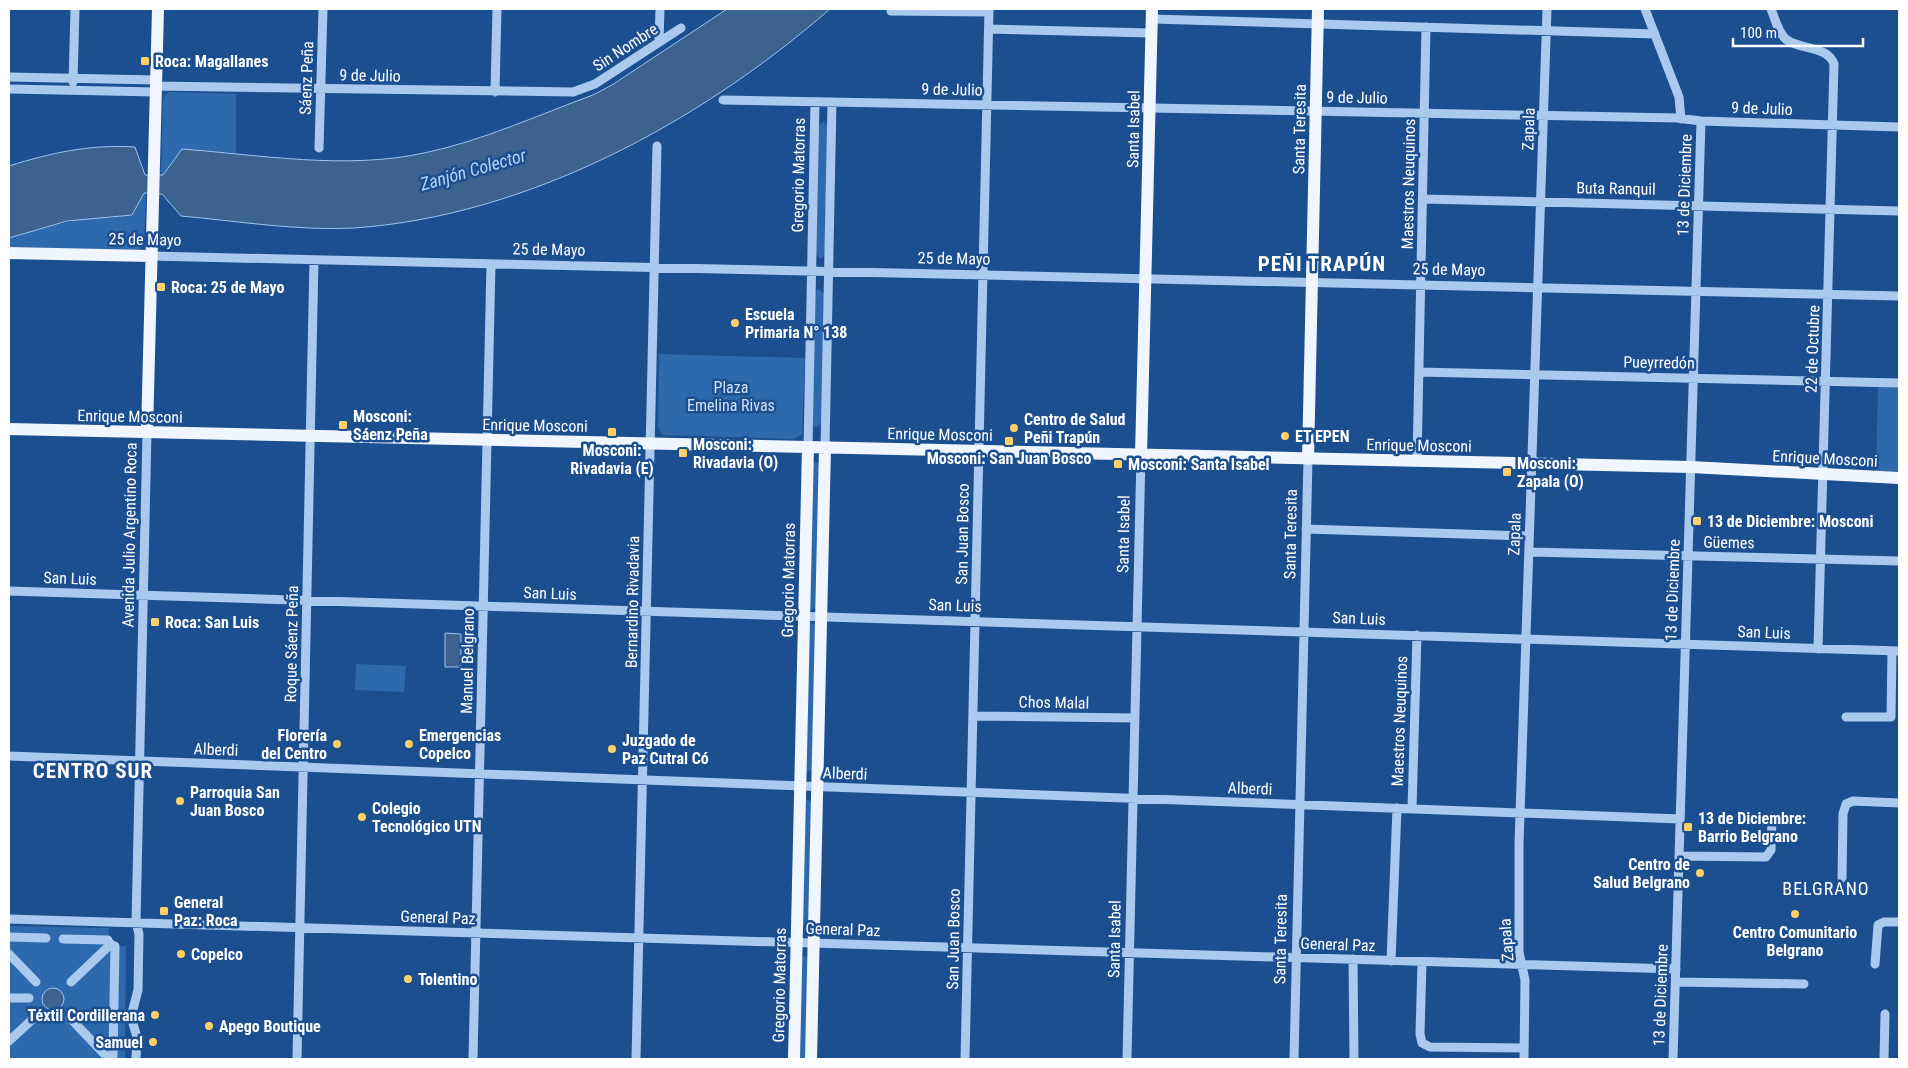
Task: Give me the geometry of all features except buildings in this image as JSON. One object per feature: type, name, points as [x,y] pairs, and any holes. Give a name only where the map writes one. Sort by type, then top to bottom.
[{"type":"main road","name":"Avenida Julio Argentino Roca","points":[[147,432],[158,9]]},
{"type":"main road","name":"Santa Teresita","points":[[1308,459],[1318,9]]},
{"type":"main road","name":"Santa Isabel","points":[[1141,455],[1152,14]]},
{"type":"main road","name":"25 de Mayo","points":[[9,253],[151,256]]},
{"type":"main road","name":"Enrique Mosconi","points":[[9,429],[1691,467],[1899,478]]},
{"type":"main road","name":"Gregorio Matorras","points":[[794,1059],[808,447]]},
{"type":"main road","name":"Gregorio Matorras","points":[[811,1059],[825,448]]},
{"type":"street","points":[[73,90],[75,9]]},
{"type":"street","name":"Sáenz Peña","points":[[319,148],[323,9]]},
{"type":"street","points":[[495,92],[497,9]]},
{"type":"street","points":[[659,42],[660,9]]},
{"type":"street","name":"Zapala","points":[[1524,1059],[1526,982],[1519,949],[1520,813],[1547,9]]},
{"type":"street","name":"13 de Diciembre","points":[[1645,9],[1678,97],[1681,119]]},
{"type":"street","name":"22 de Octubre","points":[[1771,9],[1782,35],[1787,40],[1826,53],[1832,58],[1834,64],[1818,649]]},
{"type":"street","points":[[891,11],[989,10]]},
{"type":"street","name":"San Juan Bosco","points":[[965,1059],[989,10]]},
{"type":"street","points":[[1152,14],[1318,24],[1655,34]]},
{"type":"street","name":"Maestros Neuquinos","points":[[1417,461],[1426,27]]},
{"type":"street","name":"Sin Nombre","points":[[584,89],[681,28]]},
{"type":"street","points":[[989,28],[1151,33]]},
{"type":"street","name":"9 de Julio","points":[[9,77],[73,78],[156,86]]},
{"type":"street","name":"9 de Julio","points":[[9,88],[73,90],[156,86],[567,93],[584,89]]},
{"type":"street","name":"9 de Julio","points":[[723,100],[1681,119],[1899,126]]},
{"type":"street","name":"Gregorio Matorras","points":[[808,447],[815,102]]},
{"type":"street","name":"Gregorio Matorras","points":[[825,448],[832,102]]},
{"type":"street","name":"13 de Diciembre","points":[[1673,1059],[1701,121]]},
{"type":"street","name":"Bernardino Rivadavia","points":[[636,1059],[657,146]]},
{"type":"street","name":"Buta Ranquil","points":[[1422,199],[1899,210]]},
{"type":"street","name":"25 de Mayo","points":[[151,256],[1899,296]]},
{"type":"street","name":"Roque Sáenz Peña","points":[[296,1059],[314,260]]},
{"type":"street","name":"Manuel Belgrano","points":[[473,1059],[491,264]]},
{"type":"street","name":"Pueyrredón","points":[[1419,372],[1899,383]]},
{"type":"street","name":"Avenida Julio Argentino Roca","points":[[136,1059],[137,1037],[131,1017],[138,993],[139,934],[136,922],[147,432]]},
{"type":"street","name":"Santa Isabel","points":[[1127,1059],[1141,455]]},
{"type":"street","name":"Santa Teresita","points":[[1294,1059],[1308,459]]},
{"type":"street","points":[[1306,529],[1529,536]]},
{"type":"street","name":"Güemes","points":[[1529,552],[1899,561]]},
{"type":"street","name":"San Luis","points":[[9,591],[1896,651]]},
{"type":"street","name":"Maestros Neuquinos","points":[[1412,809],[1417,635]]},
{"type":"street","points":[[1846,717],[1891,716],[1896,651]]},
{"type":"street","name":"Chos Malal","points":[[973,716],[1135,718]]},
{"type":"street","name":"Alberdi","points":[[9,756],[1680,819]]},
{"type":"street","points":[[1842,878],[1843,814],[1846,804],[1853,801],[1899,803]]},
{"type":"street","name":"Maestros Neuquinos","points":[[1391,961],[1397,808]]},
{"type":"street","points":[[1679,856],[1768,856],[1771,850],[1772,817]]},
{"type":"street","name":"General Paz","points":[[9,919],[1676,969]]},
{"type":"street","points":[[1875,964],[1878,925],[1884,922],[1899,922]]},
{"type":"street","points":[[9,937],[46,938]]},
{"type":"street","points":[[63,938],[111,943]]},
{"type":"street","points":[[70,982],[111,943]]},
{"type":"street","points":[[111,943],[111,1058]]},
{"type":"street","points":[[9,954],[36,982]]},
{"type":"street","points":[[1353,960],[1354,1059]]},
{"type":"street","points":[[1422,962],[1420,1034],[1422,1043],[1430,1046],[1524,1048]]},
{"type":"street","points":[[1676,982],[1804,984]]},
{"type":"street","points":[[9,998],[29,998]]},
{"type":"street","points":[[1884,1059],[1885,1014]]},
{"type":"street","points":[[9,1041],[36,1016]]},
{"type":"street","points":[[69,1017],[111,1058]]},
{"type":"green space","points":[[170,92],[236,94],[236,153],[182,149],[491,186],[161,175],[163,99],[164,95]]},
{"type":"green space","points":[[823,122],[828,125],[826,255],[820,259],[816,254],[818,126]]},
{"type":"green space","points":[[9,183],[146,193],[144,246],[138,250],[9,247],[9,238],[39,229],[85,219],[132,215],[143,194]]},
{"type":"green space","points":[[819,289],[824,294],[822,424],[815,428],[812,424],[815,291]]},
{"type":"green space","name":"Plaza Emelina Rivas","points":[[659,354],[805,358],[802,434],[794,439],[662,435],[658,427]]},
{"type":"green space","points":[[1878,387],[1899,387],[1899,472],[1876,471]]},
{"type":"green space","points":[[813,462],[819,463],[817,607],[812,610],[808,608]]},
{"type":"green space","points":[[810,623],[816,624],[813,769],[805,772]]},
{"type":"green space","points":[[356,664],[406,666],[404,692],[355,690]]},
{"type":"green space","points":[[806,799],[812,802],[808,926],[806,927],[802,926]]},
{"type":"green space","points":[[9,926],[109,928],[108,942],[113,946],[126,946],[125,1058],[9,1059]]},
{"type":"green space","points":[[804,956],[809,958],[807,1059],[798,1059],[801,958]]},
{"type":"water","name":"Zanjón Colector","points":[[727,9],[830,9],[779,50],[725,89],[668,125],[608,156],[547,183],[483,205],[419,220],[332,229],[267,225],[181,216],[162,194],[144,193],[132,215],[67,221],[9,238],[9,166],[55,153],[119,146],[135,147],[145,175],[163,175],[182,149],[334,161],[394,158],[424,153],[488,135],[593,95],[612,85]]},
{"type":"water","points":[[445,633],[461,634],[461,667],[445,667]]},
{"type":"water","points":[[53,988],[61,991],[64,999],[61,1007],[53,1010],[45,1007],[42,999],[45,991]]},
{"type":"place","name":"Roca: Magallanes","points":[[145,61]]},
{"type":"place","name":"Roca: 25 de Mayo","points":[[161,287]]},
{"type":"place","name":"Escuela Primaria N° 138","points":[[735,323]]},
{"type":"place","name":"Mosconi: Sáenz Peña","points":[[343,425]]},
{"type":"place","name":"Centro de Salud Peñi Trapún","points":[[1014,428]]},
{"type":"place","name":"Mosconi: Rivadavia (E)","points":[[612,432]]},
{"type":"place","name":"ET EPEN","points":[[1285,436]]},
{"type":"place","name":"Mosconi: San Juan Bosco","points":[[1009,441]]},
{"type":"place","name":"Mosconi: Rivadavia (O)","points":[[683,453]]},
{"type":"place","name":"Mosconi: Santa Isabel","points":[[1118,464]]},
{"type":"place","name":"Mosconi: Zapala (O)","points":[[1507,472]]},
{"type":"place","name":"13 de Diciembre: Mosconi","points":[[1697,521]]},
{"type":"place","name":"Roca: San Luis","points":[[155,622]]},
{"type":"place","name":"Florería del Centro","points":[[337,744]]},
{"type":"place","name":"Emergencias Copelco","points":[[409,744]]},
{"type":"place","name":"Juzgado de Paz Cutral Có","points":[[612,749]]},
{"type":"place","name":"Parroquia San Juan Bosco","points":[[180,801]]},
{"type":"place","name":"Colegio Tecnológico UTN","points":[[362,817]]},
{"type":"place","name":"13 de Diciembre: Barrio Belgrano","points":[[1688,827]]},
{"type":"place","name":"Centro de Salud Belgrano","points":[[1700,873]]},
{"type":"place","name":"General Paz: Roca","points":[[164,911]]},
{"type":"place","name":"Centro Comunitario Belgrano","points":[[1795,914]]},
{"type":"place","name":"Copelco","points":[[181,954]]},
{"type":"place","name":"Tolentino","points":[[408,979]]},
{"type":"place","name":"Téxtil Cordillerana","points":[[155,1015]]},
{"type":"place","name":"Apego Boutique","points":[[209,1026]]},
{"type":"place","name":"Samuel","points":[[153,1042]]},
{"type":"district","name":"PEÑI TRAPÚN","points":[[1322,264]]},
{"type":"district","name":"CENTRO SUR","points":[[93,771]]},
{"type":"district","name":"BELGRANO","points":[[1826,889]]}]
